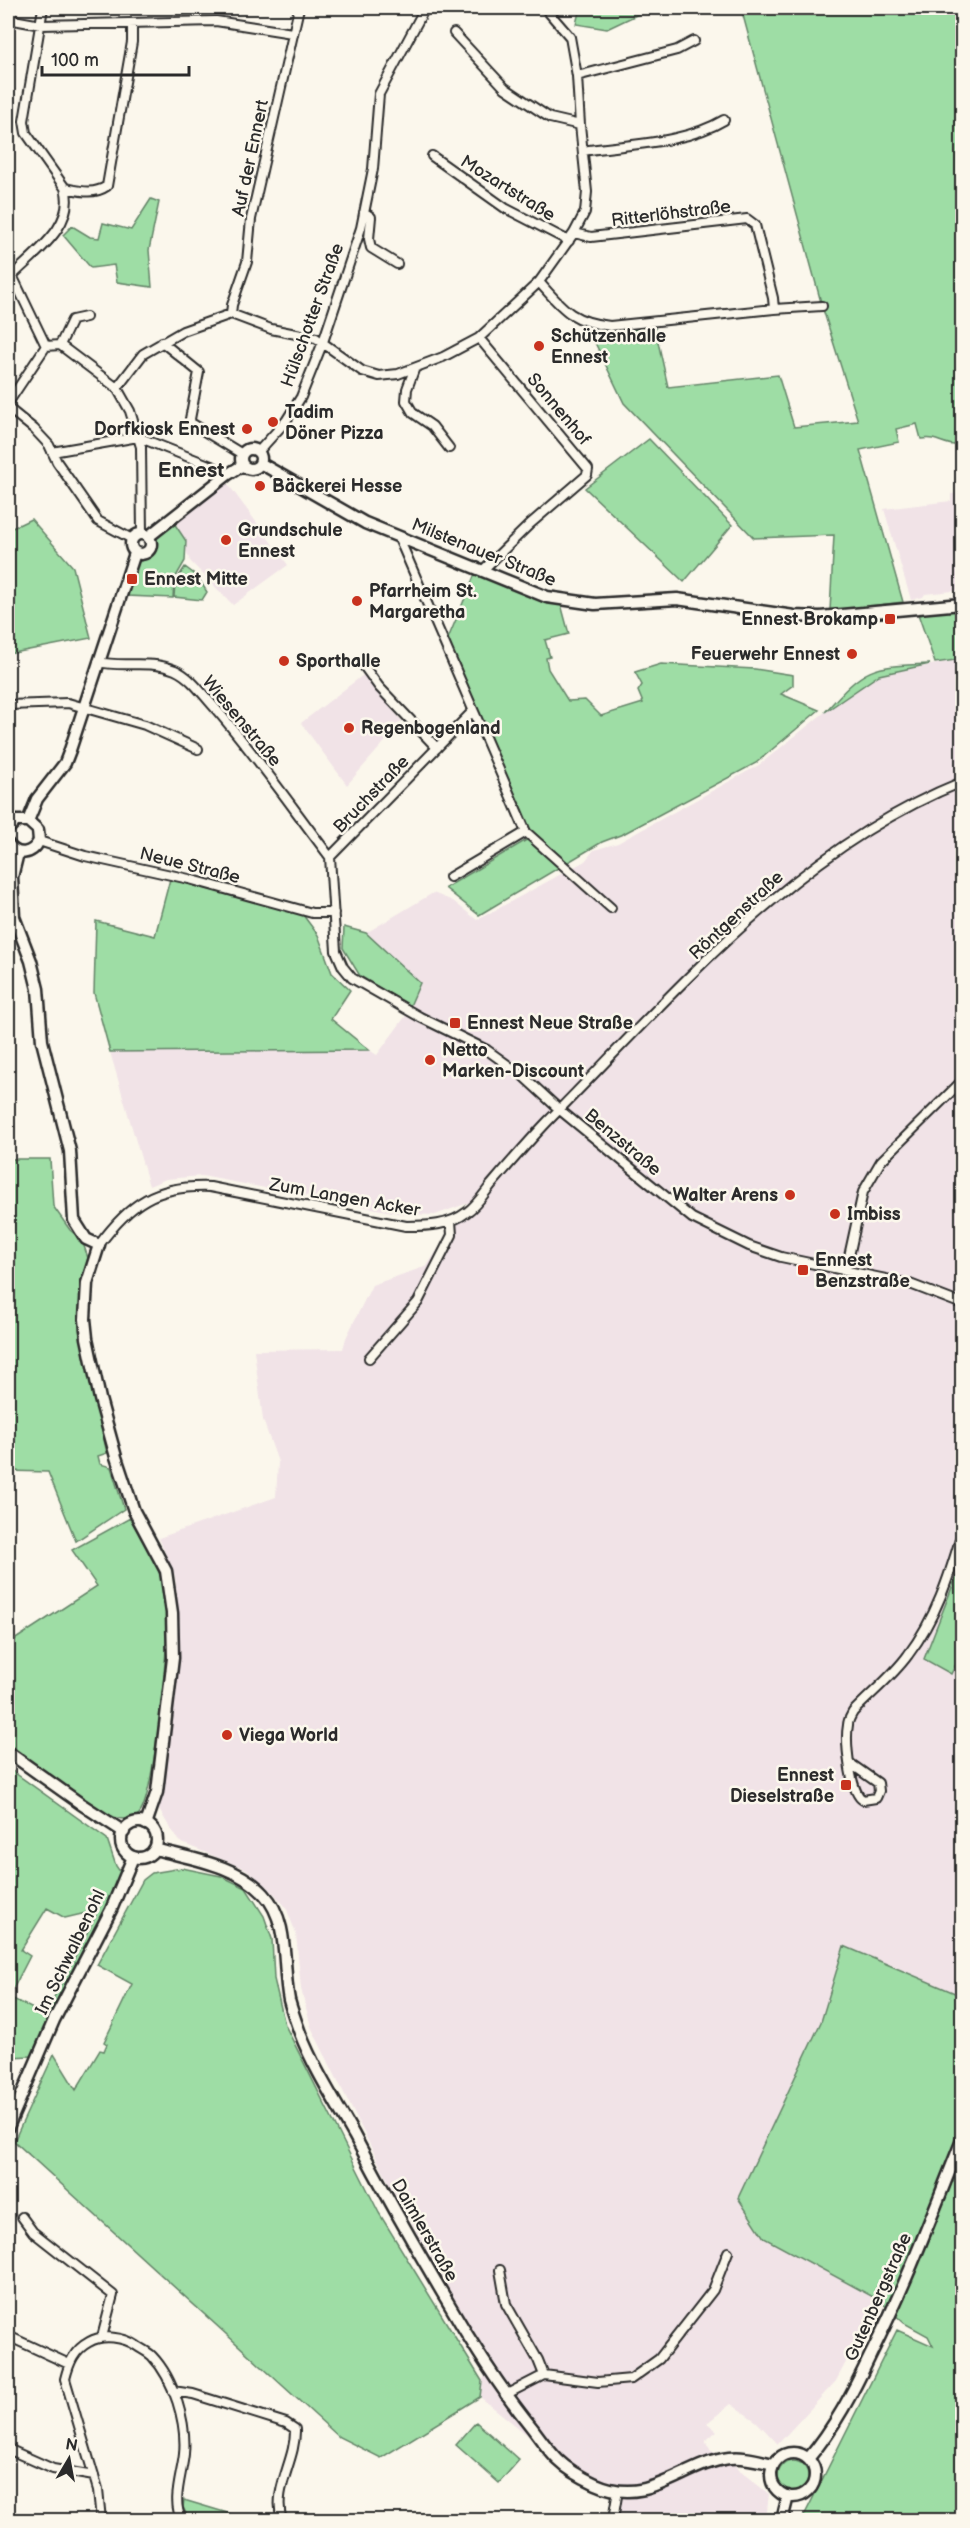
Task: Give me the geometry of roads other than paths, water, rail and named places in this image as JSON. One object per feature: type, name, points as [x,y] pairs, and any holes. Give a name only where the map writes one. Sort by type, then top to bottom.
[{"type":"street","points":[[14,275],[60,228],[66,215],[68,196],[65,188],[26,133],[24,121],[43,8]]},
{"type":"street","name":"Auf der Ennert","points":[[231,314],[247,262],[251,219],[299,8]]},
{"type":"street","name":"Hülschotter Straße","points":[[259,458],[286,422],[301,397],[322,342],[364,212],[373,169],[379,94],[425,8]]},
{"type":"street","name":"Ritterlöhstraße","points":[[231,314],[271,329],[316,338],[362,371],[379,376],[414,370],[479,338],[539,282],[574,233],[585,212],[587,192],[578,76],[570,37],[545,8]]},
{"type":"street","points":[[8,18],[40,25],[216,21],[292,33]]},
{"type":"street","points":[[65,188],[87,192],[100,191],[107,186],[130,53],[132,24]]},
{"type":"street","points":[[454,33],[506,88],[550,118],[580,125]]},
{"type":"street","points":[[578,76],[677,50],[694,41]]},
{"type":"street","points":[[584,150],[655,141],[707,130],[724,120]]},
{"type":"street","name":"Mozartstraße","points":[[432,156],[505,208],[569,242]]},
{"type":"street","name":"Hülschotter Straße","points":[[364,212],[371,217],[369,239],[371,248],[397,264]]},
{"type":"street","name":"Ritterlöhstraße","points":[[574,233],[591,237],[747,219],[755,225],[774,309]]},
{"type":"street","points":[[8,267],[14,275],[46,346]]},
{"type":"street","points":[[539,282],[561,306],[578,320],[610,326],[822,306]]},
{"type":"street","points":[[117,388],[143,354],[183,331],[231,314]]},
{"type":"street","points":[[60,345],[72,320],[86,317]]},
{"type":"street","name":"Sonnenhof","points":[[479,338],[588,470],[587,475],[530,524],[482,571]]},
{"type":"street","points":[[28,820],[37,799],[64,763],[135,553],[130,544],[227,475],[243,460],[250,449],[259,458],[254,469],[243,460],[191,423],[199,372],[162,342]]},
{"type":"street","points":[[46,346],[60,345],[117,388],[130,411],[141,447],[141,537]]},
{"type":"street","points":[[46,346],[8,406],[49,445],[63,472],[98,521],[141,537],[151,544],[148,551],[142,554],[135,553]]},
{"type":"street","points":[[414,370],[407,389],[406,401],[413,413],[432,426],[449,448]]},
{"type":"street","points":[[52,452],[138,436],[227,475]]},
{"type":"street","name":"Milstenauer Straße","points":[[259,458],[364,522],[547,597],[595,604],[677,599],[789,615],[820,617],[963,604]]},
{"type":"street","points":[[398,536],[472,712],[526,832],[611,908]]},
{"type":"street","name":"Wiesenstraße","points":[[98,662],[110,665],[142,662],[178,671],[196,687],[244,742],[330,857]]},
{"type":"street","points":[[360,662],[379,687],[437,748]]},
{"type":"street","points":[[8,705],[68,703],[145,725],[198,749]]},
{"type":"street","name":"Bruchstraße","points":[[334,913],[330,857],[472,712]]},
{"type":"street","name":"Röntgenstraße","points":[[560,1110],[736,932],[798,878],[880,822],[963,782]]},
{"type":"street","points":[[8,829],[16,821],[28,820],[38,830],[39,841],[32,851],[18,853]]},
{"type":"street","points":[[450,878],[526,832]]},
{"type":"street","name":"Neue Straße","points":[[39,841],[85,856],[189,879],[312,913],[334,913]]},
{"type":"street","points":[[8,844],[18,853]]},
{"type":"street","points":[[18,853],[12,876],[11,919],[31,961],[38,989],[42,1041],[70,1151],[74,1220],[87,1239],[99,1245],[87,1283],[85,1319],[89,1348],[116,1457],[134,1511],[166,1571],[172,1613],[172,1658],[157,1792],[146,1824]]},
{"type":"street","name":"Benzstraße","points":[[334,913],[336,951],[343,967],[352,978],[420,1017],[487,1050],[523,1076],[560,1110],[692,1218],[749,1246],[815,1265],[910,1284],[963,1304]]},
{"type":"street","points":[[846,1270],[863,1192],[881,1161],[963,1081]]},
{"type":"street","name":"Zum Langen Acker","points":[[99,1245],[124,1214],[139,1202],[158,1193],[192,1186],[210,1187],[406,1226],[434,1226],[451,1221],[468,1212],[526,1145],[560,1110]]},
{"type":"street","points":[[369,1358],[418,1302],[452,1235],[451,1221]]},
{"type":"street","points":[[851,1764],[878,1783],[879,1791],[876,1798],[868,1801],[858,1797],[853,1786],[847,1738],[848,1722],[853,1712],[906,1657],[931,1620],[946,1588],[963,1533]]},
{"type":"street","points":[[8,1752],[124,1832]]},
{"type":"street","points":[[132,1824],[146,1824],[155,1833],[157,1844],[155,1849],[148,1856],[133,1857],[127,1854],[122,1843],[124,1832],[132,1824]]},
{"type":"street","name":"Daimlerstraße","points":[[155,1849],[222,1868],[248,1881],[266,1896],[279,1919],[284,1940],[290,2001],[301,2036],[391,2206],[484,2364],[505,2395],[558,2460],[575,2474],[600,2486],[618,2490],[643,2490],[662,2485],[706,2464],[730,2458],[749,2458],[774,2464]]},
{"type":"street","name":"Im Schwalbenohl","points":[[8,2127],[54,2020],[111,1910],[133,1857]]},
{"type":"street","name":"Gutenbergstraße","points":[[808,2459],[825,2438],[846,2405],[888,2320],[963,2140]]},
{"type":"street","points":[[22,2217],[33,2232],[113,2295],[102,2337]]},
{"type":"street","points":[[505,2395],[544,2375],[598,2382],[631,2379],[659,2359],[713,2290],[728,2252]]},
{"type":"street","points":[[500,2270],[506,2304],[544,2375]]},
{"type":"street","points":[[8,2336],[69,2364]]},
{"type":"street","points":[[101,2520],[94,2476],[65,2379],[69,2364],[79,2347],[102,2337],[118,2338],[132,2343],[152,2355],[173,2391],[181,2416],[184,2450],[177,2512],[183,2520]]},
{"type":"street","points":[[173,2391],[193,2394],[286,2423],[295,2429],[295,2440],[279,2493],[278,2506],[282,2520]]},
{"type":"street","points":[[8,2450],[53,2469],[94,2476]]},
{"type":"street","points":[[789,2453],[802,2455],[808,2459],[814,2471],[812,2485],[802,2494],[788,2496],[777,2489],[773,2483],[771,2470],[783,2455],[789,2453]]},
{"type":"street","points":[[613,2520],[618,2490]]},
{"type":"street","points":[[782,2520],[788,2496]]},
{"type":"place","name":"Schützenhalle Ennest","points":[[539,346]]},
{"type":"place","name":"Tadim Döner Pizza","points":[[273,422]]},
{"type":"place","name":"Dorfkiosk Ennest","points":[[247,429]]},
{"type":"place","name":"Bäckerei Hesse","points":[[260,486]]},
{"type":"place","name":"Grundschule Ennest","points":[[226,540]]},
{"type":"place","name":"Ennest Mitte","points":[[132,579]]},
{"type":"place","name":"Pfarrheim St. Margaretha","points":[[357,601]]},
{"type":"place","name":"Ennest Brokamp","points":[[890,619]]},
{"type":"place","name":"Feuerwehr Ennest","points":[[852,654]]},
{"type":"place","name":"Sporthalle","points":[[284,661]]},
{"type":"place","name":"Regenbogenland","points":[[349,728]]},
{"type":"place","name":"Ennest Neue Straße","points":[[455,1023]]},
{"type":"place","name":"Netto Marken-Discount","points":[[430,1060]]},
{"type":"place","name":"Walter Arens","points":[[790,1195]]},
{"type":"place","name":"Imbiss","points":[[835,1214]]},
{"type":"place","name":"Ennest Benzstraße","points":[[803,1270]]},
{"type":"place","name":"Viega World","points":[[227,1735]]},
{"type":"place","name":"Ennest Dieselstraße","points":[[846,1785]]},
{"type":"district","name":"Ennest","points":[[191,470]]}]
